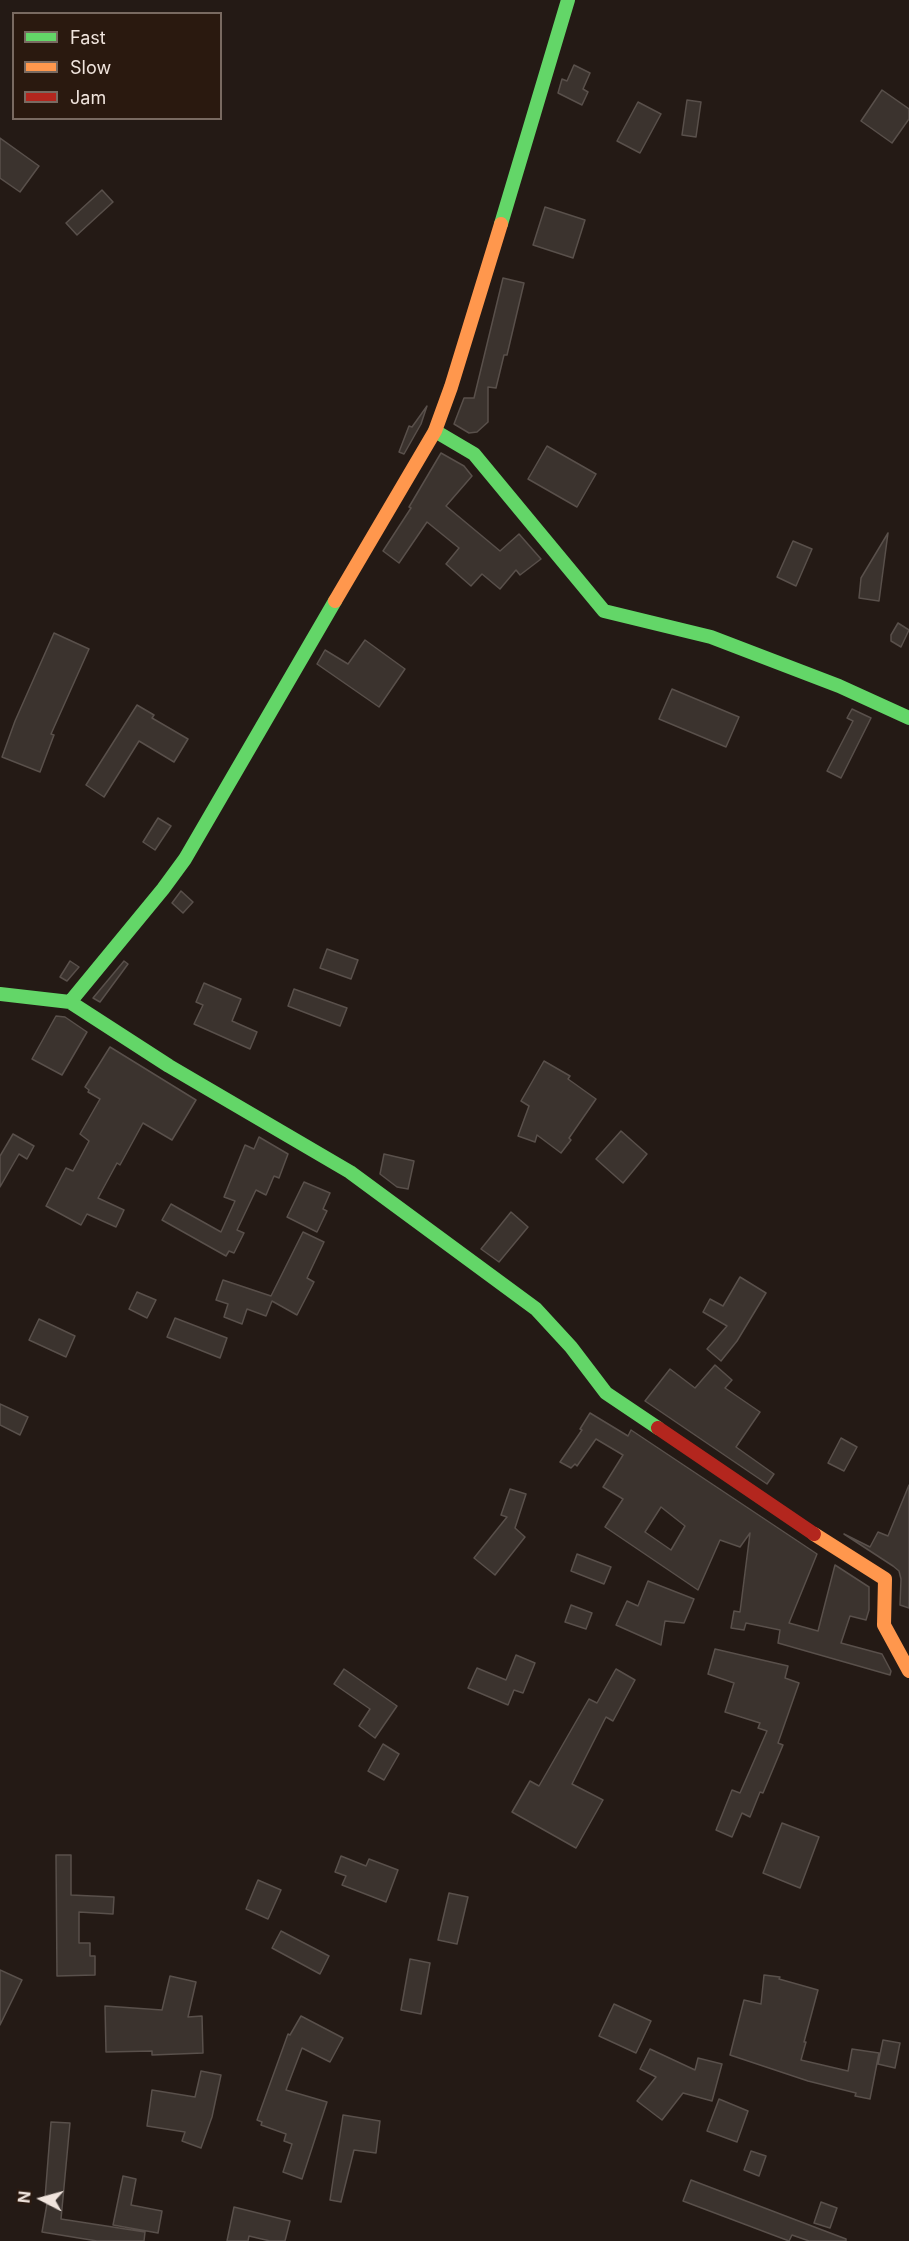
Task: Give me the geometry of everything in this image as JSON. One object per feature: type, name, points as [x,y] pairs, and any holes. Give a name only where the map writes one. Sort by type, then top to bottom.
[{"type":"street","points":[[70,1002],[185,859],[435,431],[451,387],[541,96],[568,0]]},
{"type":"street","points":[[435,431],[474,454],[604,611],[711,637],[839,686],[909,718]]},
{"type":"street","points":[[0,994],[70,1002],[169,1066],[350,1172],[536,1309],[571,1347],[606,1394],[771,1506],[885,1579],[884,1625],[909,1671]]},
{"type":"building","points":[[574,65],[590,73],[583,89],[588,92],[582,105],[558,93],[562,79],[567,81]]},
{"type":"building","points":[[882,90],[909,109],[909,119],[892,143],[861,121]]},
{"type":"building","points":[[687,100],[701,102],[696,137],[682,135]]},
{"type":"building","points":[[638,102],[661,114],[640,153],[617,141]]},
{"type":"building","points":[[0,138],[39,166],[20,192],[0,178]]},
{"type":"building","points":[[102,190],[113,202],[77,235],[66,223]]},
{"type":"building","points":[[545,207],[585,220],[573,258],[533,245]]},
{"type":"building","points":[[503,278],[524,283],[507,355],[504,355],[496,388],[488,387],[488,422],[477,432],[469,433],[454,424],[464,398],[474,398]]},
{"type":"building","points":[[427,406],[421,424],[404,454],[399,452],[409,426],[412,427]]},
{"type":"building","points":[[547,446],[596,474],[577,507],[528,479]]},
{"type":"building","points":[[441,453],[464,466],[472,476],[446,506],[500,551],[519,534],[541,559],[520,575],[516,570],[500,589],[482,574],[471,586],[446,564],[459,548],[427,522],[399,563],[383,551],[411,508],[409,507]]},
{"type":"building","points":[[888,533],[879,601],[859,598],[861,578]]},
{"type":"building","points":[[793,541],[812,549],[796,586],[777,577]]},
{"type":"building","points":[[898,623],[909,630],[901,647],[891,641],[891,635]]},
{"type":"building","points":[[54,633],[89,649],[51,734],[54,735],[40,772],[2,757],[15,721]]},
{"type":"building","points":[[365,640],[405,669],[379,707],[317,664],[325,650],[348,664]]},
{"type":"building","points":[[672,689],[739,717],[726,747],[659,719]]},
{"type":"building","points":[[137,705],[154,715],[152,718],[188,739],[174,762],[139,741],[104,797],[86,785]]},
{"type":"building","points":[[852,709],[871,718],[841,778],[827,771],[853,721],[847,718]]},
{"type":"building","points":[[158,818],[171,826],[155,850],[143,842]]},
{"type":"building","points":[[181,891],[193,902],[183,913],[172,903]]},
{"type":"building","points":[[327,949],[358,960],[351,979],[320,968]]},
{"type":"building","points":[[70,961],[79,967],[67,981],[60,977]]},
{"type":"building","points":[[124,961],[128,964],[100,1002],[93,998]]},
{"type":"building","points":[[204,983],[241,999],[232,1021],[257,1032],[250,1049],[194,1024],[203,1005],[196,1002]]},
{"type":"building","points":[[294,989],[347,1008],[340,1026],[288,1006]]},
{"type":"building","points":[[56,1016],[65,1017],[87,1032],[62,1075],[32,1059]]},
{"type":"building","points":[[110,1047],[196,1100],[172,1140],[143,1123],[120,1165],[117,1163],[98,1198],[124,1210],[116,1227],[87,1214],[81,1225],[46,1206],[66,1168],[73,1171],[89,1141],[80,1134],[100,1099],[88,1092],[89,1090],[85,1087]]},
{"type":"building","points":[[544,1061],[570,1076],[568,1079],[596,1099],[561,1153],[537,1135],[535,1142],[518,1136],[529,1106],[521,1101]]},
{"type":"building","points":[[621,1131],[647,1154],[623,1183],[596,1159]]},
{"type":"building","points":[[13,1134],[34,1146],[27,1159],[19,1154],[0,1187],[0,1156]]},
{"type":"building","points":[[259,1137],[288,1154],[279,1178],[274,1176],[266,1195],[256,1190],[237,1230],[244,1233],[234,1253],[229,1251],[226,1256],[162,1220],[171,1204],[221,1232],[235,1201],[224,1197],[245,1145],[254,1149]]},
{"type":"building","points":[[384,1154],[414,1161],[408,1189],[397,1187],[380,1174]]},
{"type":"building","points":[[304,1182],[330,1193],[323,1209],[327,1211],[317,1232],[287,1217]]},
{"type":"building","points":[[511,1212],[528,1227],[499,1262],[481,1249]]},
{"type":"building","points":[[303,1232],[324,1242],[307,1278],[314,1282],[297,1315],[272,1301],[266,1316],[247,1309],[242,1324],[224,1317],[228,1304],[216,1300],[223,1280],[271,1296]]},
{"type":"building","points":[[740,1277],[766,1293],[737,1341],[721,1361],[707,1349],[727,1326],[703,1312],[710,1299],[723,1306]]},
{"type":"building","points":[[137,1292],[156,1300],[147,1318],[129,1309]]},
{"type":"building","points":[[175,1318],[227,1338],[220,1358],[167,1337]]},
{"type":"building","points":[[39,1319],[75,1336],[66,1357],[29,1340]]},
{"type":"building","points":[[715,1365],[732,1380],[725,1388],[760,1412],[736,1447],[774,1474],[767,1484],[645,1401],[670,1369],[695,1388]]},
{"type":"building","points":[[0,1404],[28,1417],[20,1435],[0,1425]]},
{"type":"building","points":[[590,1413],[628,1436],[631,1430],[817,1554],[789,1623],[818,1631],[835,1565],[869,1587],[869,1610],[866,1620],[850,1616],[841,1643],[882,1654],[891,1671],[890,1675],[778,1643],[780,1630],[746,1623],[744,1630],[731,1628],[734,1611],[740,1612],[750,1533],[740,1547],[720,1540],[698,1590],[605,1527],[623,1499],[603,1487],[623,1455],[596,1439],[577,1466],[575,1464],[571,1468],[560,1462],[582,1430],[580,1429]],"holes":[[[661,1507],[685,1526],[671,1550],[645,1532]]]},
{"type":"building","points":[[841,1438],[857,1447],[844,1471],[828,1463]]},
{"type":"building","points":[[909,1485],[909,1608],[900,1605],[899,1571],[844,1534],[870,1547],[878,1532],[888,1536]]},
{"type":"building","points":[[510,1489],[526,1494],[515,1528],[525,1537],[495,1575],[474,1558],[507,1517],[501,1515]]},
{"type":"building","points":[[577,1554],[611,1567],[604,1584],[571,1571]]},
{"type":"building","points":[[648,1581],[694,1599],[684,1623],[665,1621],[661,1645],[616,1625],[627,1601],[638,1606]]},
{"type":"building","points":[[571,1605],[592,1613],[586,1629],[565,1622]]},
{"type":"building","points":[[715,1649],[788,1666],[785,1678],[799,1683],[778,1743],[783,1745],[763,1793],[760,1792],[750,1817],[742,1813],[732,1837],[716,1830],[732,1790],[740,1793],[767,1731],[758,1728],[760,1723],[725,1712],[734,1683],[708,1674]]},
{"type":"building","points":[[516,1655],[535,1663],[523,1693],[514,1690],[508,1705],[468,1688],[477,1668],[506,1680]]},
{"type":"building","points":[[344,1669],[397,1706],[375,1738],[359,1726],[370,1709],[334,1684]]},
{"type":"building","points":[[616,1669],[635,1680],[613,1721],[606,1717],[572,1784],[603,1800],[576,1848],[512,1812],[530,1781],[539,1786],[589,1699],[597,1703]]},
{"type":"building","points":[[383,1744],[399,1754],[384,1780],[368,1771]]},
{"type":"building","points":[[782,1823],[819,1837],[800,1888],[763,1873]]},
{"type":"building","points":[[56,1855],[71,1855],[71,1895],[114,1897],[113,1914],[79,1912],[79,1943],[90,1943],[90,1956],[95,1956],[95,1975],[57,1976]]},
{"type":"building","points":[[341,1856],[366,1866],[369,1859],[398,1870],[386,1902],[342,1885],[346,1876],[335,1872]]},
{"type":"building","points":[[258,1880],[281,1890],[268,1919],[246,1909]]},
{"type":"building","points":[[449,1893],[468,1897],[457,1944],[438,1940]]},
{"type":"building","points":[[281,1931],[329,1956],[320,1974],[272,1948]]},
{"type":"building","points":[[410,1959],[430,1963],[421,2014],[401,2010]]},
{"type":"building","points":[[0,1970],[22,1980],[0,2025]]},
{"type":"building","points":[[764,1975],[780,1977],[779,1979],[818,1990],[801,2060],[848,2071],[852,2049],[879,2053],[870,2099],[730,2055],[744,2000],[761,2004]]},
{"type":"building","points":[[170,1976],[196,1982],[188,2017],[202,2016],[203,2053],[152,2055],[152,2051],[106,2052],[105,2006],[162,2010]]},
{"type":"building","points":[[614,2004],[651,2021],[636,2053],[599,2036]]},
{"type":"building","points":[[301,2016],[343,2038],[330,2062],[302,2048],[286,2090],[327,2102],[302,2179],[283,2172],[292,2144],[284,2141],[286,2134],[261,2125],[262,2122],[257,2120],[288,2034],[290,2035]]},
{"type":"building","points":[[883,2040],[900,2043],[895,2068],[878,2064]]},
{"type":"building","points":[[650,2049],[695,2070],[698,2058],[722,2064],[712,2101],[683,2093],[662,2120],[637,2101],[656,2077],[640,2069]]},
{"type":"building","points":[[201,2071],[221,2075],[212,2117],[201,2148],[182,2141],[185,2132],[147,2126],[152,2090],[195,2097]]},
{"type":"building","points":[[719,2099],[748,2111],[737,2142],[707,2131]]},
{"type":"building","points":[[343,2115],[380,2121],[376,2153],[354,2150],[341,2202],[330,2200]]},
{"type":"building","points":[[51,2122],[70,2123],[61,2219],[145,2232],[144,2241],[97,2241],[42,2232],[48,2198],[45,2198]]},
{"type":"building","points":[[751,2151],[766,2156],[759,2176],[744,2170]]},
{"type":"building","points":[[123,2176],[136,2179],[131,2205],[162,2211],[158,2233],[113,2225]]},
{"type":"building","points":[[691,2180],[846,2239],[846,2241],[809,2241],[792,2235],[789,2241],[683,2201]]},
{"type":"building","points":[[821,2202],[837,2208],[830,2228],[814,2223]]},
{"type":"building","points":[[234,2207],[290,2221],[285,2241],[270,2241],[249,2236],[248,2241],[227,2241]]},
{"type":"traffic: fast","points":[[501,224],[568,0]]},
{"type":"traffic: fast","points":[[435,431],[474,454],[604,611],[711,637],[839,686],[909,718]]},
{"type":"traffic: fast","points":[[70,1002],[185,859],[335,601]]},
{"type":"traffic: fast","points":[[0,994],[70,1002],[169,1066],[350,1172],[536,1309],[571,1347],[606,1393],[658,1428]]},
{"type":"traffic: slow","points":[[335,601],[435,431],[451,387],[501,224]]},
{"type":"traffic: slow","points":[[814,1534],[885,1579],[884,1625],[909,1671]]},
{"type":"traffic: jam","points":[[658,1428],[814,1534]]}]
